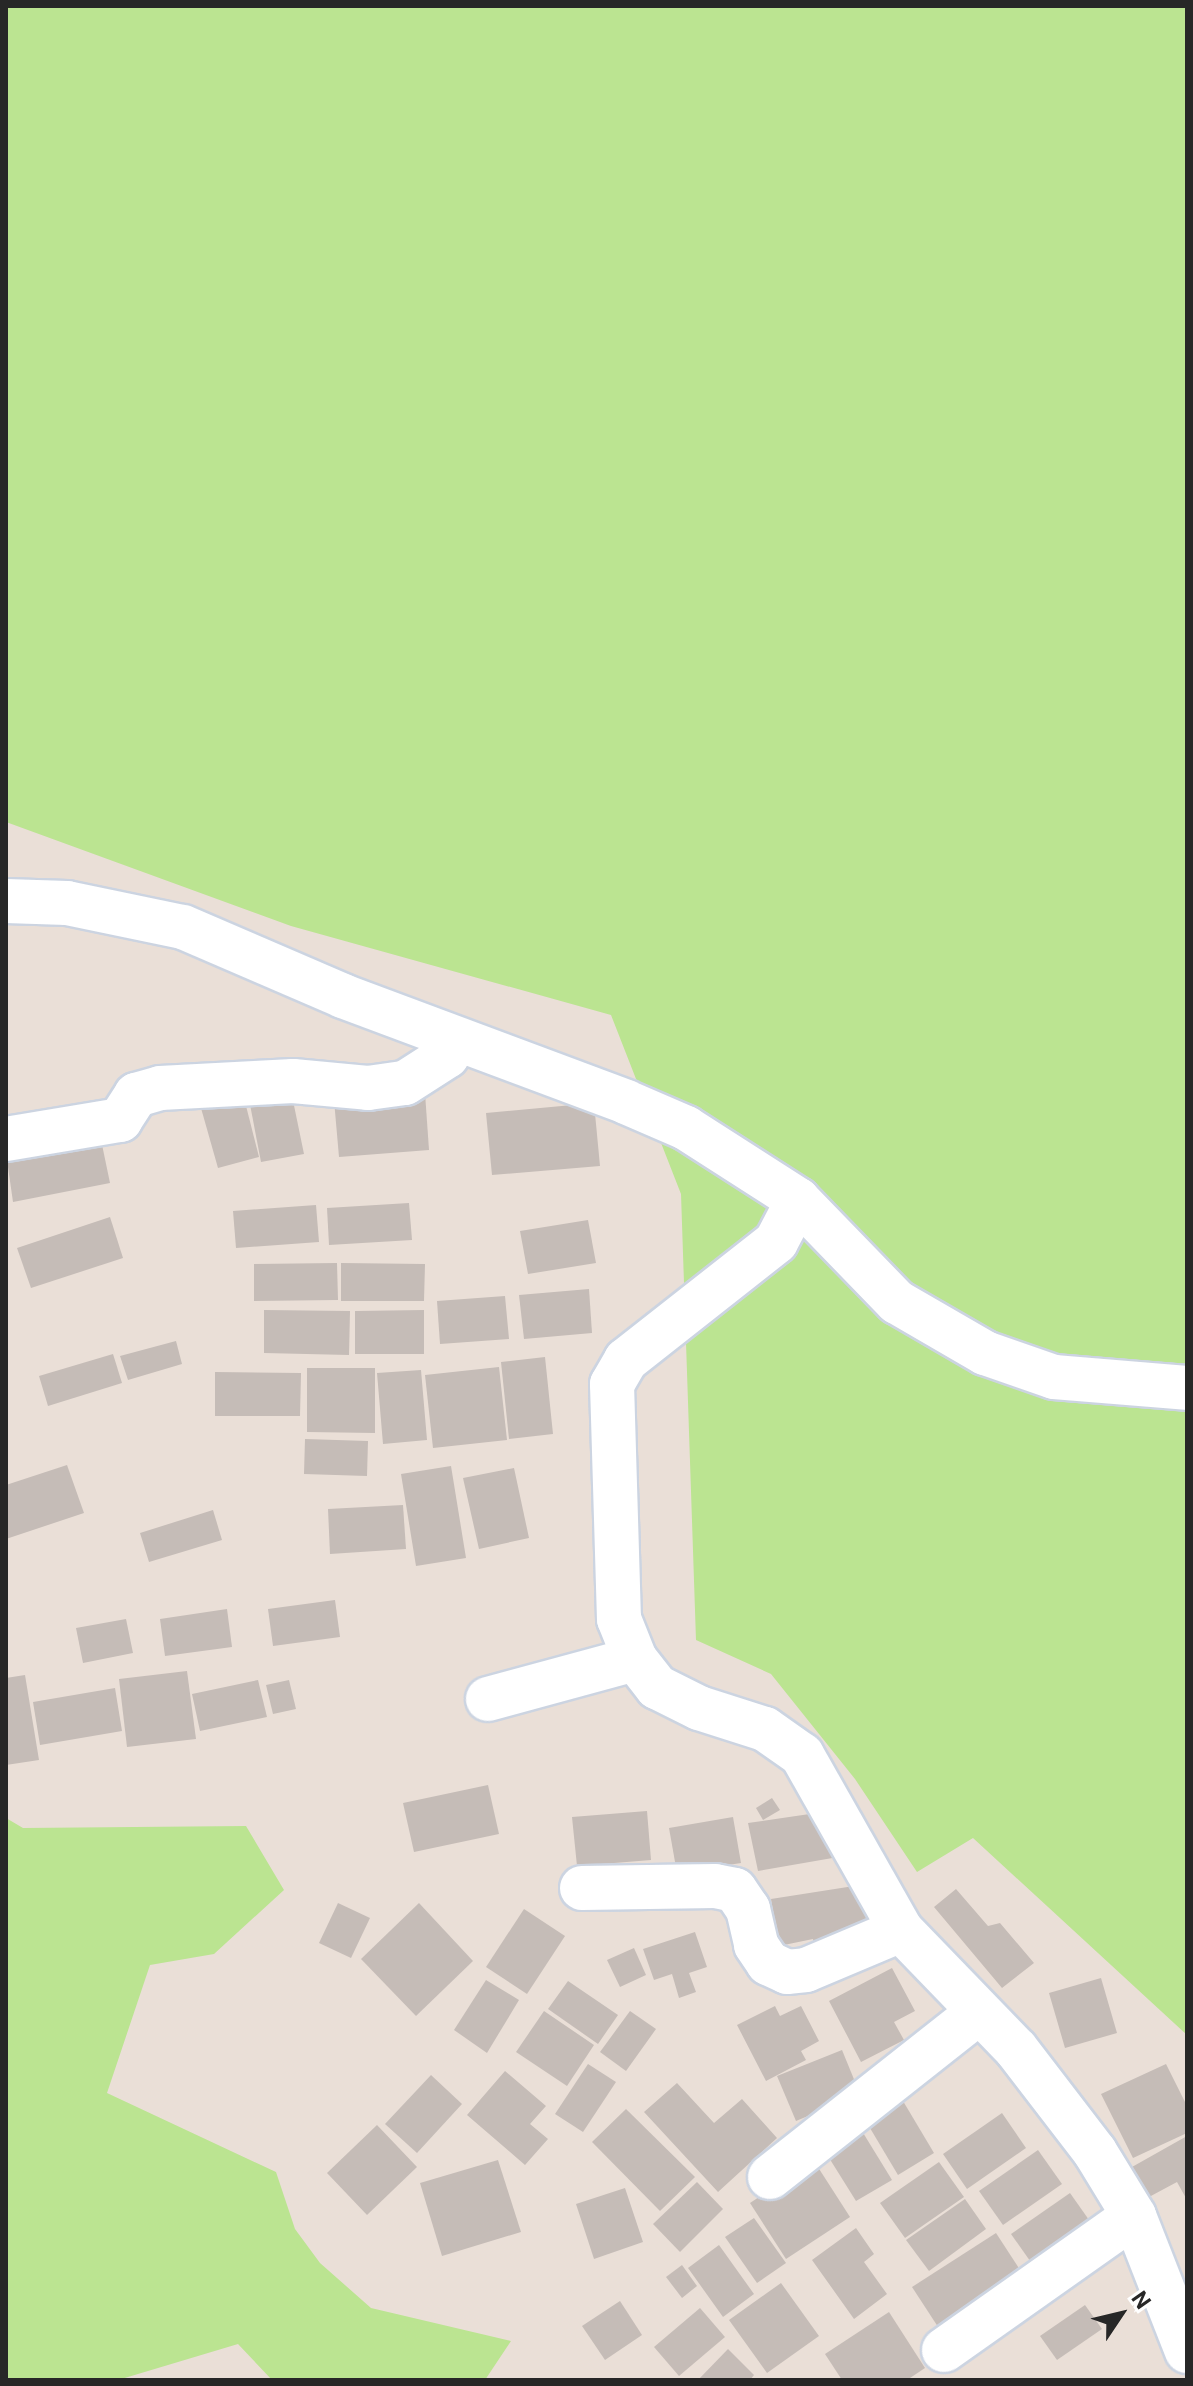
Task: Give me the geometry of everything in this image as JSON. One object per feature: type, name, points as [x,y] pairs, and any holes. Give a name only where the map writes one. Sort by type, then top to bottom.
[{"type":"street","points":[[6,901],[67,903],[183,927],[456,1039],[686,1128],[798,1200],[897,1302],[985,1353],[1054,1377],[1187,1388]]},
{"type":"street","points":[[6,1139],[120,1120],[136,1095],[160,1088],[293,1081],[368,1088],[405,1083],[447,1056],[456,1039]]},
{"type":"street","points":[[798,1200],[776,1242],[626,1360],[612,1384],[619,1619],[635,1659],[657,1687],[699,1708],[765,1729],[802,1755],[901,1930],[1056,2101],[1134,2216],[1187,2351]]},
{"type":"street","points":[[488,1699],[635,1659]]},
{"type":"street","points":[[582,1888],[715,1886],[735,1890],[748,1909],[756,1945],[768,1963],[787,1972],[806,1970],[901,1930]]},
{"type":"street","points":[[770,2177],[978,2013]]},
{"type":"street","points":[[944,2350],[1134,2216]]},
{"type":"green space","points":[[6,6],[1187,6],[1187,2035],[973,1838],[917,1872],[855,1779],[771,1674],[696,1640],[681,1194],[611,1015],[291,926],[6,822]]},
{"type":"green space","points":[[6,1818],[23,1828],[246,1826],[284,1890],[214,1954],[150,1965],[107,2093],[276,2172],[295,2229],[320,2263],[371,2308],[511,2341],[485,2380],[272,2380],[238,2344],[118,2380],[6,2380]]},
{"type":"building","points":[[290,1086],[304,1154],[261,1162],[248,1094]]},
{"type":"building","points":[[242,1090],[259,1157],[218,1168],[199,1101]]},
{"type":"building","points":[[425,1093],[429,1150],[339,1157],[334,1100]]},
{"type":"building","points":[[594,1103],[600,1166],[492,1175],[486,1113]]},
{"type":"building","points":[[100,1135],[110,1183],[13,1202],[6,1153]]},
{"type":"building","points":[[409,1203],[412,1240],[329,1245],[327,1208]]},
{"type":"building","points":[[316,1205],[319,1242],[236,1248],[233,1211]]},
{"type":"building","points":[[110,1217],[123,1258],[31,1288],[17,1248]]},
{"type":"building","points":[[588,1220],[596,1263],[528,1274],[520,1231]]},
{"type":"building","points":[[337,1263],[338,1300],[254,1301],[254,1264]]},
{"type":"building","points":[[341,1263],[425,1264],[424,1301],[341,1301]]},
{"type":"building","points":[[589,1289],[592,1333],[524,1339],[519,1295]]},
{"type":"building","points":[[505,1296],[509,1339],[440,1344],[437,1301]]},
{"type":"building","points":[[264,1310],[350,1311],[349,1355],[264,1353]]},
{"type":"building","points":[[424,1310],[424,1354],[355,1354],[355,1311]]},
{"type":"building","points":[[176,1341],[182,1364],[128,1380],[120,1356]]},
{"type":"building","points":[[113,1354],[122,1383],[48,1406],[39,1376]]},
{"type":"building","points":[[545,1357],[553,1434],[509,1439],[501,1362]]},
{"type":"building","points":[[499,1367],[507,1440],[433,1448],[425,1375]]},
{"type":"building","points":[[307,1368],[375,1368],[375,1433],[307,1432]]},
{"type":"building","points":[[421,1370],[427,1440],[383,1444],[377,1373]]},
{"type":"building","points":[[215,1372],[301,1373],[300,1416],[215,1416]]},
{"type":"building","points":[[305,1439],[368,1441],[367,1476],[304,1474]]},
{"type":"building","points":[[67,1465],[84,1513],[6,1539],[6,1485]]},
{"type":"building","points":[[451,1466],[466,1558],[416,1566],[401,1474]]},
{"type":"building","points":[[514,1468],[529,1538],[479,1549],[463,1478]]},
{"type":"building","points":[[403,1505],[406,1549],[330,1554],[328,1509]]},
{"type":"building","points":[[213,1510],[222,1540],[149,1562],[140,1533]]},
{"type":"building","points":[[335,1600],[340,1637],[273,1646],[268,1609]]},
{"type":"building","points":[[227,1609],[232,1647],[165,1656],[160,1619]]},
{"type":"building","points":[[126,1619],[133,1653],[83,1663],[76,1628]]},
{"type":"building","points":[[187,1671],[196,1739],[127,1747],[119,1679]]},
{"type":"building","points":[[25,1675],[39,1760],[6,1765],[6,1678]]},
{"type":"building","points":[[258,1680],[267,1717],[200,1731],[192,1694]]},
{"type":"building","points":[[289,1680],[296,1709],[273,1714],[266,1685]]},
{"type":"building","points":[[115,1688],[122,1731],[40,1745],[33,1702]]},
{"type":"building","points":[[488,1785],[499,1834],[414,1852],[403,1803]]},
{"type":"building","points":[[772,1798],[780,1810],[763,1820],[756,1808]]},
{"type":"building","points":[[647,1811],[651,1860],[577,1866],[572,1817]]},
{"type":"building","points":[[830,1811],[844,1856],[758,1871],[748,1823]]},
{"type":"building","points":[[733,1817],[741,1863],[677,1873],[669,1828]]},
{"type":"building","points":[[854,1886],[873,1928],[815,1952],[813,1939],[779,1946],[771,1899]]},
{"type":"building","points":[[956,1889],[988,1926],[1000,1923],[1034,1963],[1002,1988],[934,1907]]},
{"type":"building","points":[[338,1903],[370,1918],[351,1958],[319,1943]]},
{"type":"building","points":[[419,1903],[473,1961],[416,2016],[361,1959]]},
{"type":"building","points":[[524,1909],[565,1936],[527,1994],[486,1967]]},
{"type":"building","points":[[695,1932],[707,1967],[689,1973],[696,1992],[679,1998],[672,1974],[654,1980],[643,1949]]},
{"type":"building","points":[[634,1948],[646,1975],[620,1987],[607,1960]]},
{"type":"building","points":[[892,1968],[915,2011],[894,2022],[904,2040],[861,2062],[829,2001]]},
{"type":"building","points":[[1101,1978],[1117,2033],[1065,2048],[1049,1993]]},
{"type":"building","points":[[486,1980],[519,2000],[487,2053],[454,2030]]},
{"type":"building","points":[[568,1981],[618,2015],[598,2044],[548,2009]]},
{"type":"building","points":[[775,2006],[780,2016],[801,2006],[819,2041],[801,2051],[806,2060],[766,2081],[737,2025]]},
{"type":"building","points":[[544,2011],[594,2045],[567,2086],[516,2052]]},
{"type":"building","points":[[630,2011],[656,2029],[626,2071],[600,2052]]},
{"type":"building","points":[[842,2050],[860,2094],[796,2121],[777,2076]]},
{"type":"building","points":[[588,2064],[616,2082],[583,2132],[555,2114]]},
{"type":"building","points":[[1166,2064],[1187,2106],[1187,2133],[1133,2158],[1101,2094]]},
{"type":"building","points":[[505,2071],[546,2106],[530,2124],[548,2139],[525,2165],[467,2115]]},
{"type":"building","points":[[431,2075],[462,2104],[417,2153],[385,2124]]},
{"type":"building","points":[[677,2083],[714,2123],[742,2099],[777,2138],[718,2192],[644,2112]]},
{"type":"building","points":[[900,2096],[934,2153],[898,2175],[864,2118]]},
{"type":"building","points":[[626,2109],[695,2177],[660,2211],[592,2142]]},
{"type":"building","points":[[1002,2113],[1026,2148],[967,2189],[943,2154]]},
{"type":"building","points":[[857,2123],[892,2180],[856,2201],[821,2145]]},
{"type":"building","points":[[377,2125],[417,2167],[367,2215],[327,2173]]},
{"type":"building","points":[[1187,2136],[1187,2200],[1177,2182],[1149,2197],[1132,2167]]},
{"type":"building","points":[[1038,2150],[1062,2184],[1003,2225],[979,2191]]},
{"type":"building","points":[[498,2160],[521,2232],[442,2256],[420,2183]]},
{"type":"building","points":[[814,2161],[850,2217],[786,2259],[750,2203]]},
{"type":"building","points":[[939,2162],[964,2197],[905,2238],[880,2203]]},
{"type":"building","points":[[697,2182],[723,2209],[680,2252],[653,2224]]},
{"type":"building","points":[[625,2188],[643,2242],[594,2259],[576,2204]]},
{"type":"building","points":[[1070,2193],[1094,2227],[1035,2268],[1011,2234]]},
{"type":"building","points":[[965,2199],[986,2229],[929,2271],[906,2240]]},
{"type":"building","points":[[754,2218],[786,2263],[757,2283],[725,2237]]},
{"type":"building","points":[[856,2228],[874,2254],[864,2262],[887,2294],[854,2319],[812,2260]]},
{"type":"building","points":[[996,2233],[1026,2279],[942,2333],[912,2287]]},
{"type":"building","points":[[719,2245],[754,2294],[723,2317],[688,2268]]},
{"type":"building","points":[[682,2265],[697,2286],[682,2298],[666,2277]]},
{"type":"building","points":[[781,2283],[819,2336],[767,2373],[729,2320]]},
{"type":"building","points":[[620,2301],[642,2335],[605,2360],[582,2326]]},
{"type":"building","points":[[1085,2305],[1102,2329],[1057,2360],[1040,2336]]},
{"type":"building","points":[[700,2308],[725,2337],[679,2376],[654,2347]]},
{"type":"building","points":[[889,2312],[925,2368],[907,2380],[842,2380],[825,2354]]},
{"type":"building","points":[[728,2349],[754,2375],[750,2380],[698,2380]]}]
